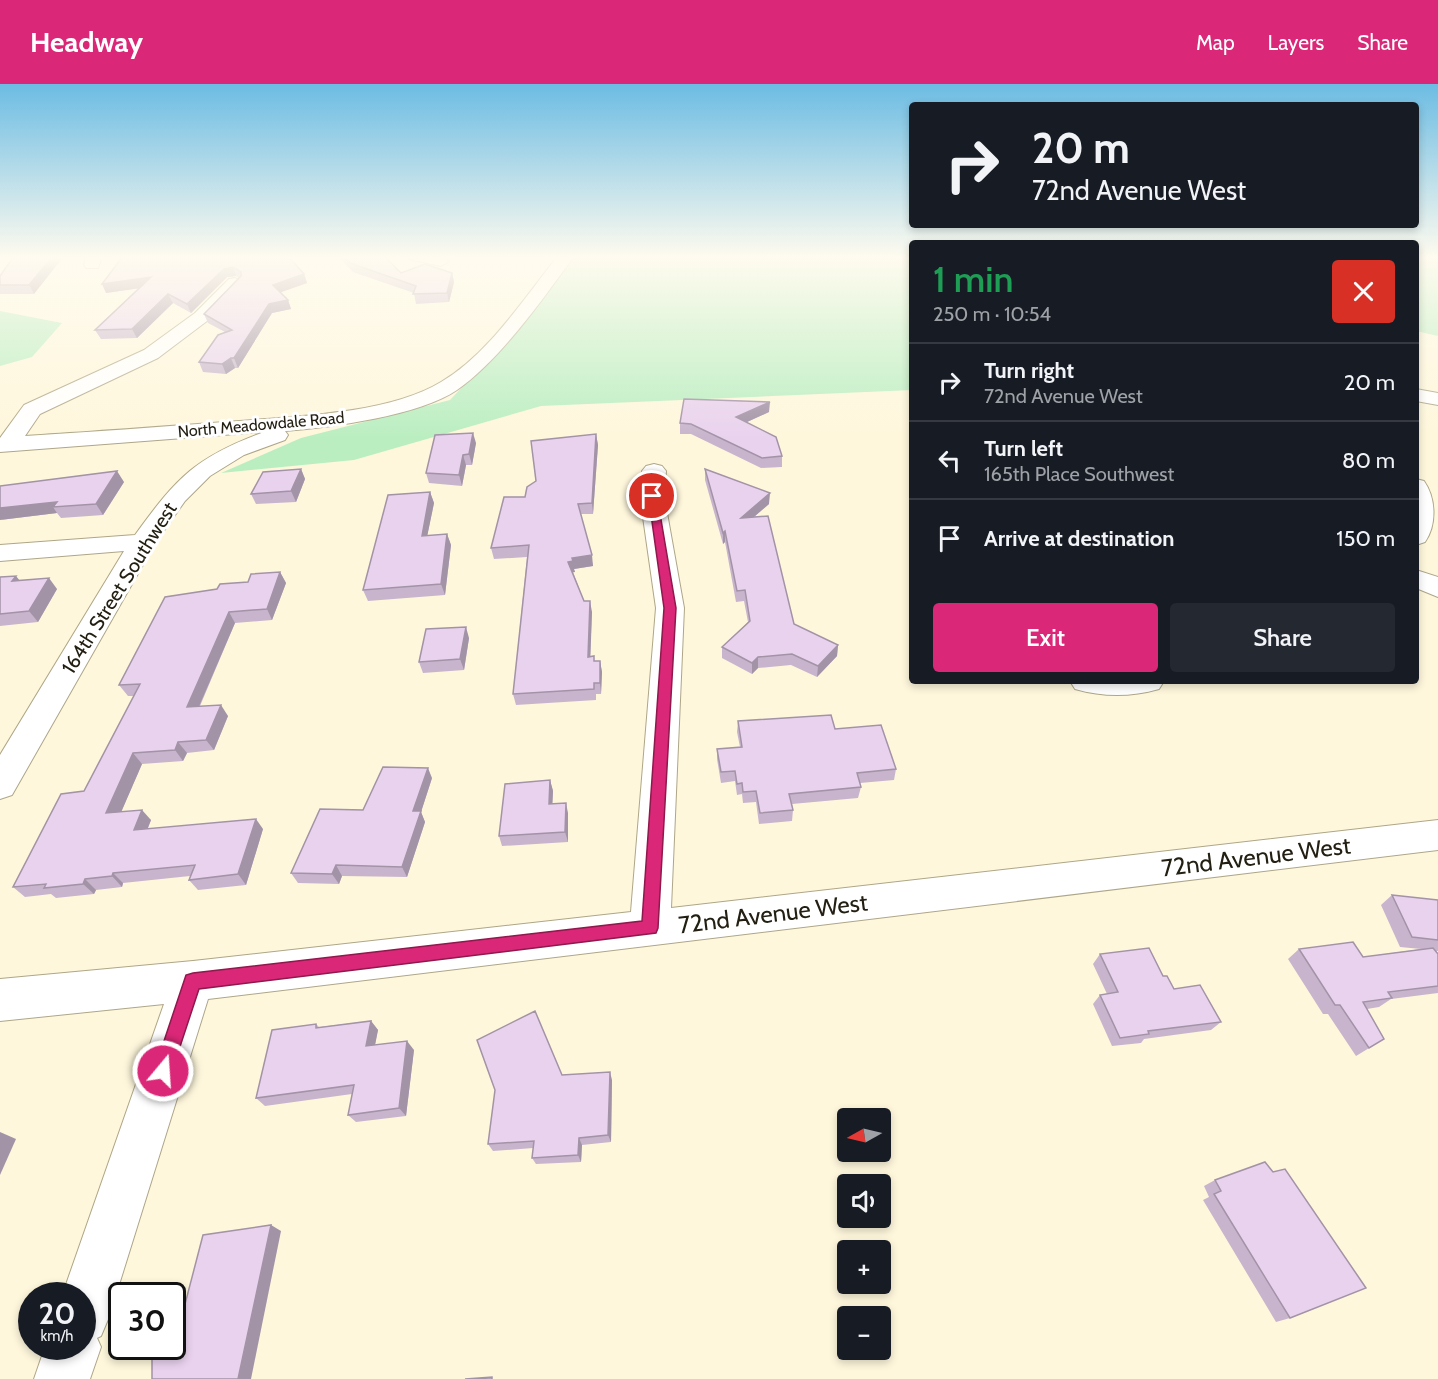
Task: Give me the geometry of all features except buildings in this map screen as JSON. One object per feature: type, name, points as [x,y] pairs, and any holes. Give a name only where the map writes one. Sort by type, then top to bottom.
[{"type":"street","points":[[5,444],[32,410],[151,354],[202,316]]},
{"type":"street","name":"North Meadowdale Road","points":[[5,444],[312,422],[413,402],[448,387],[493,348],[518,316]]},
{"type":"street","points":[[1419,396],[1438,399]]},
{"type":"street","name":"164th Street Southwest","points":[[0,785],[143,543],[176,496],[202,471],[236,450],[312,422]]},
{"type":"street","points":[[650,928],[670,608],[652,496],[654,471]]},
{"type":"street","points":[[1419,490],[1421,521],[1419,527]]},
{"type":"street","points":[[0,553],[143,543]]},
{"type":"street","points":[[1419,579],[1438,588]]},
{"type":"street","points":[[1100,684],[1115,684]]},
{"type":"street","name":"72nd Avenue West","points":[[0,1000],[193,981],[1438,834]]},
{"type":"street","points":[[94,1282],[193,981]]},
{"type":"street","points":[[62,1379],[69,1360]]},
{"type":"green space","points":[[0,316],[28,316],[62,323],[32,357],[0,366]]},
{"type":"green space","points":[[526,316],[909,316],[909,390],[541,406],[354,460],[221,473],[301,438],[450,400]]},
{"type":"green space","points":[[1419,316],[1438,316],[1438,336],[1419,332]]},
{"type":"route","points":[[163,1071],[193,981],[650,928],[670,608],[652,496]]}]
